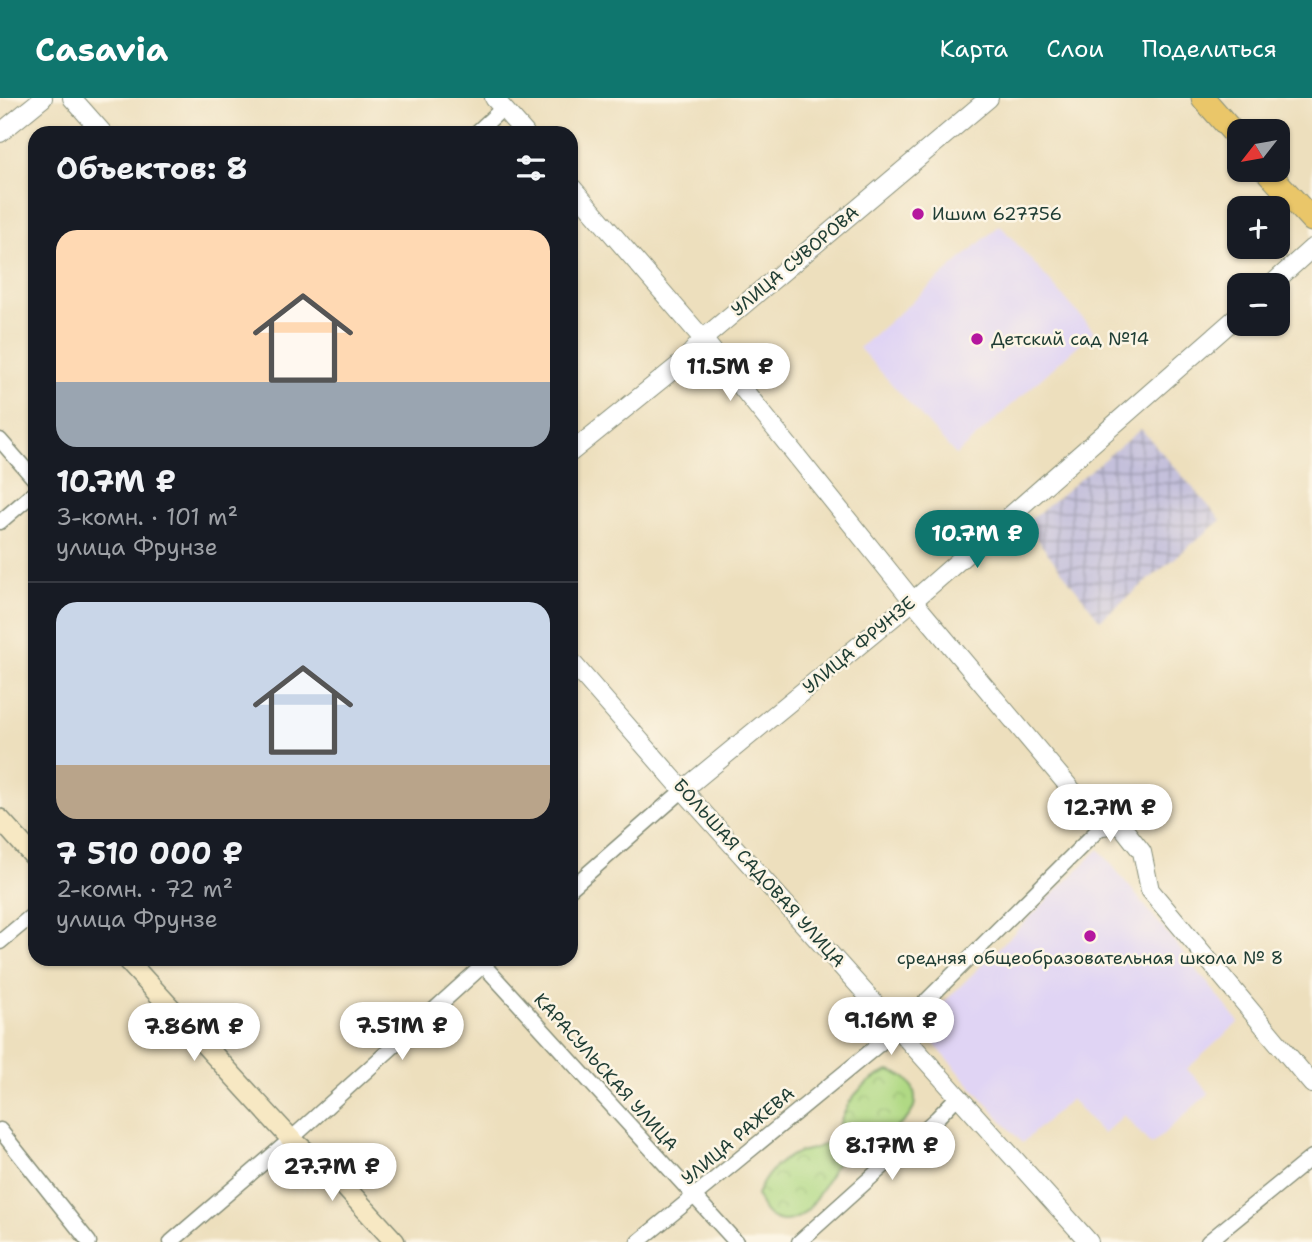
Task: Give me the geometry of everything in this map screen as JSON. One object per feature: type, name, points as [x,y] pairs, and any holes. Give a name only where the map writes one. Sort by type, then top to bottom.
[{"type":"main road","points":[[1203,98],[1227,125]]},
{"type":"main road","points":[[1277,182],[1312,220]]},
{"type":"main road","points":[[0,819],[28,850]]},
{"type":"main road","points":[[132,966],[291,1139],[334,1175],[395,1242]]},
{"type":"street","points":[[0,133],[43,98]]},
{"type":"street","points":[[72,98],[97,126]]},
{"type":"street","name":"УЛИЦА СУВОРОВА","points":[[578,447],[684,361],[703,339],[989,98]]},
{"type":"street","points":[[481,126],[499,103],[519,126]]},
{"type":"street","points":[[578,194],[703,339],[913,601],[1102,826],[1121,824],[1142,852],[1150,890],[1312,1084]]},
{"type":"street","points":[[1284,273],[1312,248]]},
{"type":"street","name":"УЛИЦА ФРУНЗЕ","points":[[578,882],[683,790],[913,601],[1227,325]]},
{"type":"street","points":[[0,440],[28,472]]},
{"type":"street","points":[[0,522],[28,498]]},
{"type":"street","name":"БОЛЬШАЯ САДОВАЯ УЛИЦА","points":[[578,669],[1089,1242]]},
{"type":"street","name":"УЛИЦА РАЖЕВА","points":[[638,1242],[899,1028],[1102,826]]},
{"type":"street","points":[[0,942],[28,919]]},
{"type":"street","points":[[171,1242],[291,1139],[479,966]]},
{"type":"street","name":"КАРАСУЛЬСКАЯ УЛИЦА","points":[[488,966],[736,1242]]},
{"type":"street","points":[[799,1242],[959,1095]]},
{"type":"street","points":[[0,1130],[89,1242]]},
{"type":"street","points":[[1208,1242],[1312,1157]]},
{"type":"shaded area","name":"Детский сад №14","points":[[1000,225],[1094,331],[956,455],[859,348]]},
{"type":"shaded area","points":[[1141,429],[1221,520],[1100,620],[1025,524]]},
{"type":"shaded area","name":"средняя общеобразовательная школа № 8","points":[[1099,849],[1239,1022],[1187,1069],[1209,1093],[1151,1145],[1124,1115],[1103,1134],[1071,1099],[1022,1143],[919,1027]]},
{"type":"green space","points":[[889,1071],[904,1077],[914,1091],[915,1104],[910,1115],[891,1132],[842,1157],[809,1208],[800,1216],[790,1221],[778,1220],[767,1213],[757,1195],[772,1170],[790,1156],[820,1147],[827,1142],[856,1094],[871,1080]]},
{"type":"place","name":"Ишим 627756","points":[[918,214]]},
{"type":"place","name":"Детский сад №14","points":[[977,339]]},
{"type":"place","name":"средняя общеобразовательная школа № 8","points":[[1090,936]]}]
